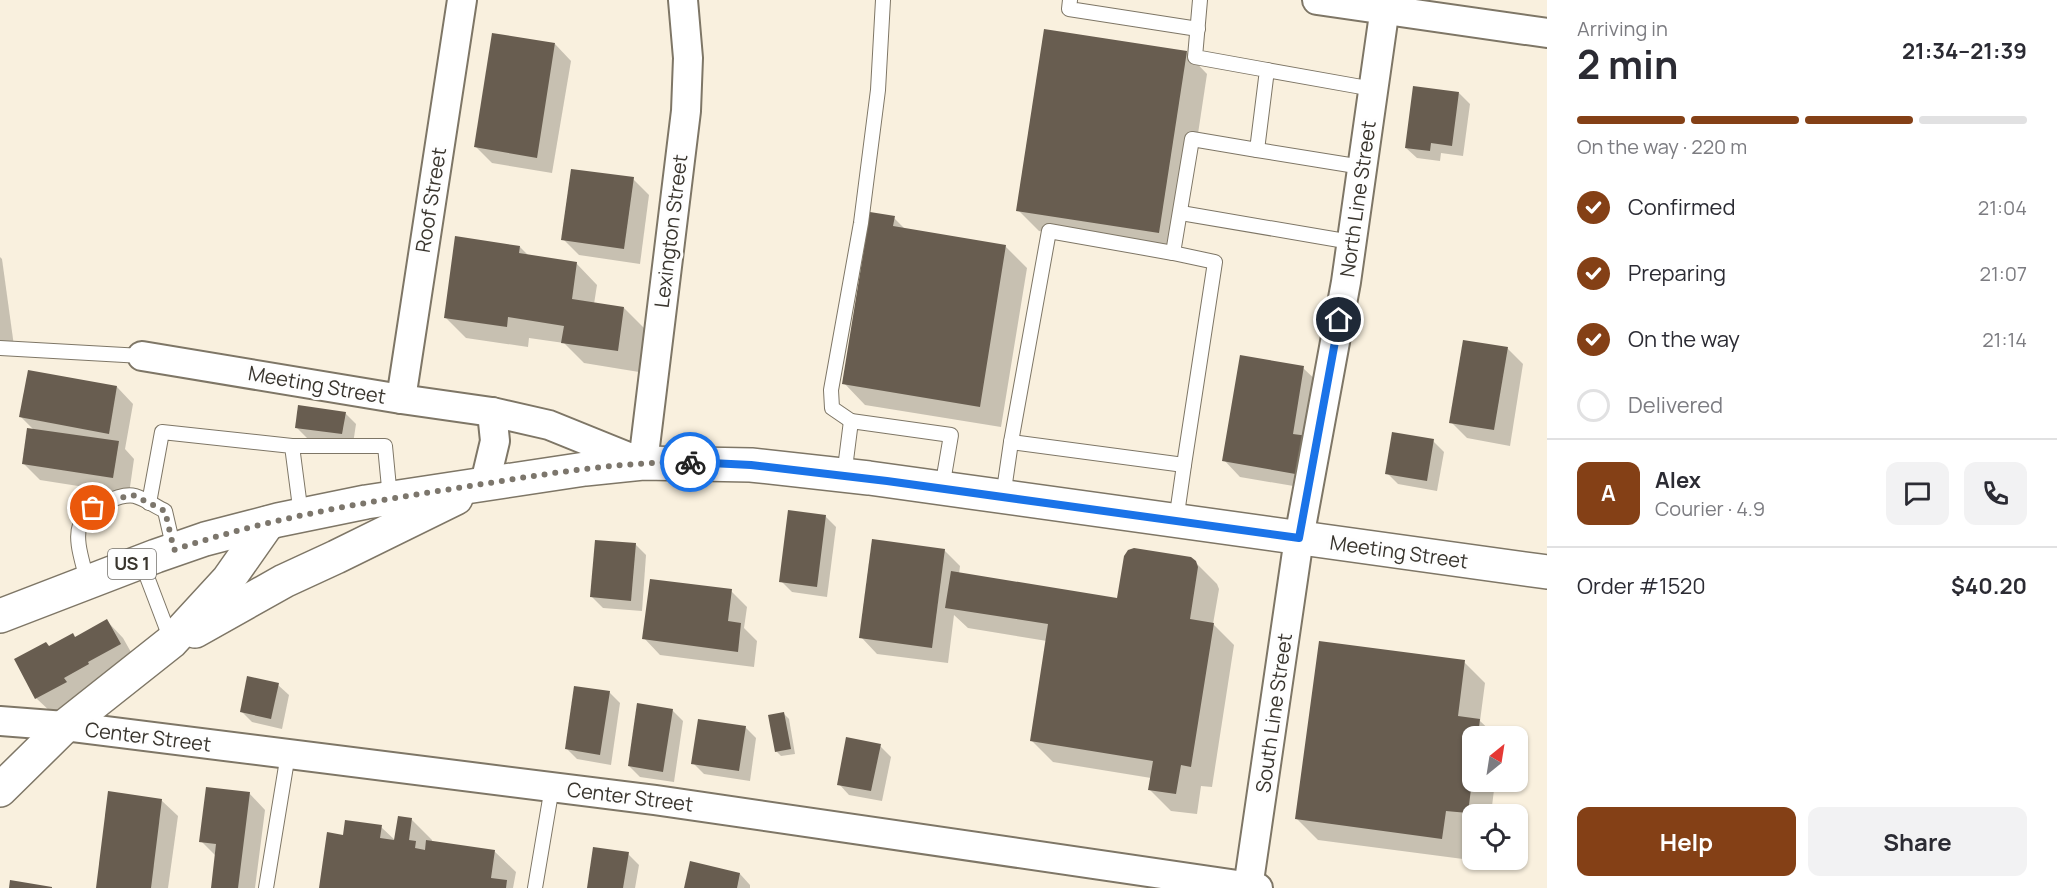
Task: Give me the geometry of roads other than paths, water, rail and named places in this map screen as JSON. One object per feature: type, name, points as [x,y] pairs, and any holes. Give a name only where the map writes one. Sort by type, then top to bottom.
[{"type":"main road","name":"Meeting Street","points":[[485,483],[644,463],[751,465],[942,488],[1547,572]]},
{"type":"main road","name":"US 1","points":[[0,616],[141,561],[268,522],[390,498],[485,483]]},
{"type":"main road","points":[[171,642],[206,627],[284,581],[485,483]]},
{"type":"main road","points":[[0,790],[65,726],[171,642],[228,580],[268,522]]},
{"type":"street","name":"Roof Street","points":[[401,399],[462,0]]},
{"type":"street","name":"Lexington Street","points":[[644,463],[686,111],[688,58],[683,0]]},
{"type":"street","points":[[1322,0],[1385,5],[1547,33]]},
{"type":"street","name":"North Line Street","points":[[1299,538],[1331,366],[1385,5]]},
{"type":"street","name":"Meeting Street","points":[[142,356],[492,412],[549,425],[644,463]]},
{"type":"street","points":[[485,483],[495,441],[492,412]]},
{"type":"street","name":"South Line Street","points":[[1252,888],[1299,538]]},
{"type":"street","name":"Center Street","points":[[0,721],[65,726],[666,802],[1252,888]]},
{"type":"lane","points":[[883,0],[878,90],[861,223],[831,390],[832,408],[852,421],[951,435],[942,488]]},
{"type":"lane","points":[[1070,0],[1069,9],[1198,29]]},
{"type":"lane","points":[[1200,0],[1195,57],[1373,89]]},
{"type":"lane","points":[[1257,150],[1268,70]]},
{"type":"lane","points":[[1173,253],[1192,139],[1362,167]]},
{"type":"lane","points":[[1180,213],[1351,242]]},
{"type":"lane","points":[[1003,497],[1049,231],[1215,262],[1176,521]]},
{"type":"lane","points":[[0,348],[142,356]]},
{"type":"lane","points":[[844,476],[852,421]]},
{"type":"lane","points":[[149,503],[162,432],[292,446],[385,446],[390,498]]},
{"type":"lane","points":[[1011,442],[1184,465]]},
{"type":"lane","points":[[292,446],[301,515]]},
{"type":"lane","points":[[87,581],[79,540],[80,525],[93,508],[107,501],[133,495],[165,511],[174,550]]},
{"type":"lane","points":[[141,561],[171,642]]},
{"type":"lane","points":[[266,888],[288,754]]},
{"type":"lane","points":[[535,888],[552,787]]}]
